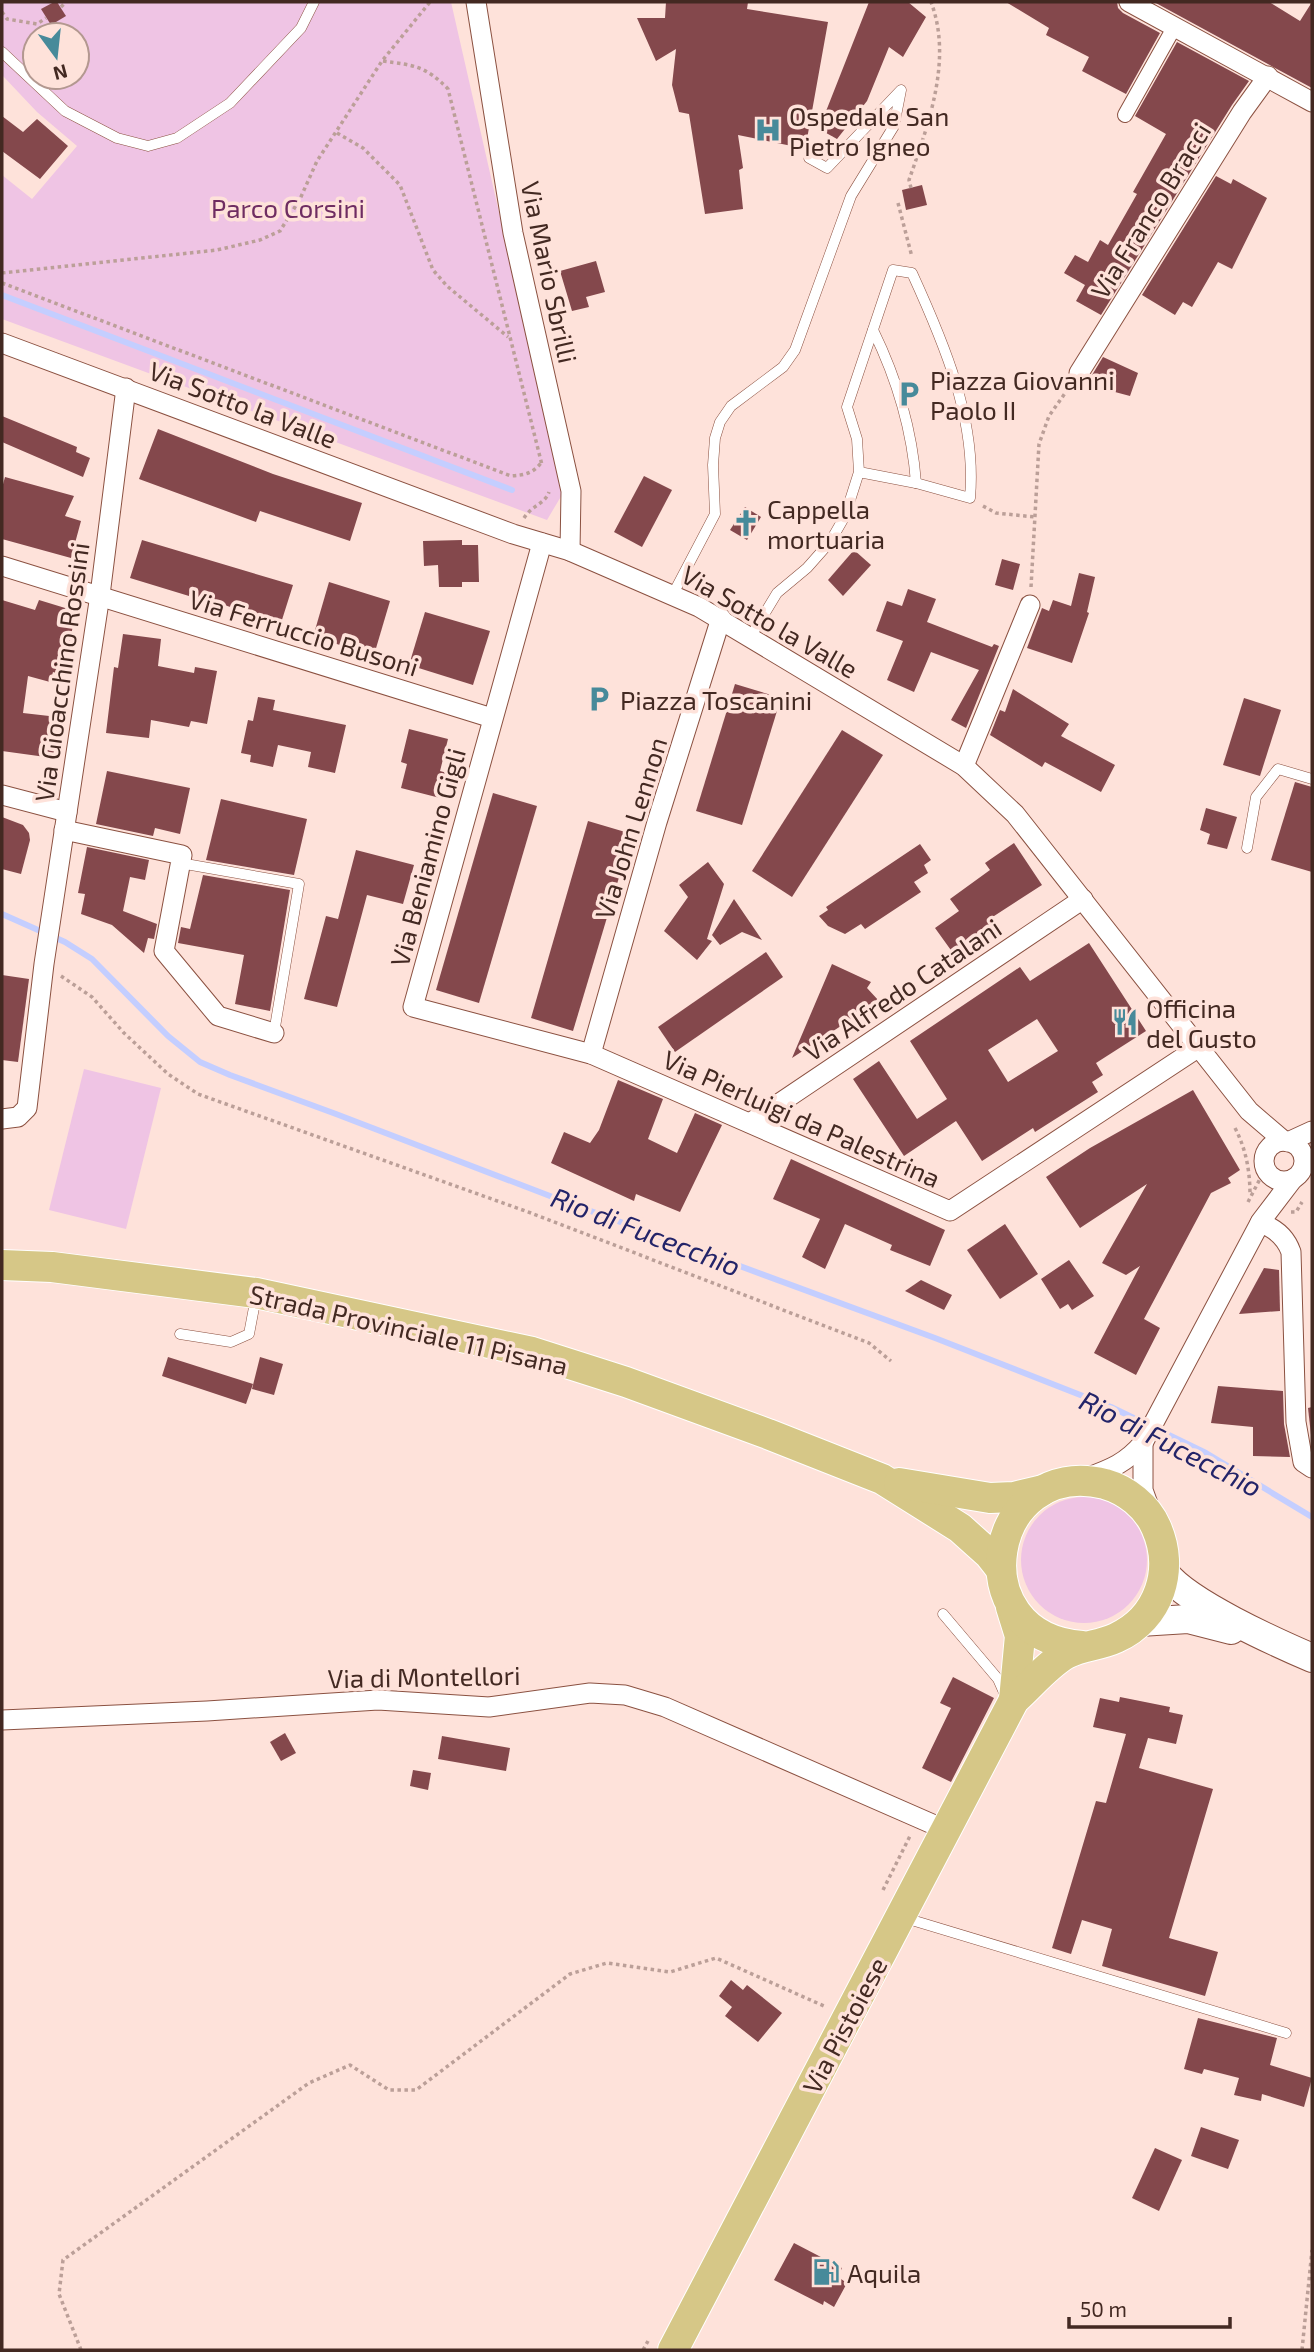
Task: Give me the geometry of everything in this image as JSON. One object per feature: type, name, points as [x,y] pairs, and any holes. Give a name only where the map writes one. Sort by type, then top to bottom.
[{"type":"main road","name":"Strada Provinciale 11 Pisana","points":[[2,1265],[52,1268],[256,1293],[532,1352],[716,1415],[882,1479],[960,1528],[989,1554],[1000,1568]]},
{"type":"main road","name":"Strada Provinciale 11 Pisana","points":[[882,1479],[990,1498],[1014,1497],[1062,1485]]},
{"type":"main road","points":[[1099,1483],[1121,1490],[1140,1505],[1155,1523],[1163,1547],[1165,1573],[1157,1600],[1140,1622],[1114,1640],[1082,1646],[1060,1643],[1040,1634],[1018,1615],[1010,1603],[1001,1580],[1002,1543],[1012,1520],[1028,1501],[1062,1485],[1099,1483]]},
{"type":"main road","points":[[1165,1573],[1174,1584],[1208,1605],[1312,1658]]},
{"type":"main road","name":"Via Pistoiese","points":[[1010,1603],[1020,1636],[1012,1703]]},
{"type":"main road","points":[[1140,1622],[1188,1619],[1284,1646]]},
{"type":"main road","name":"Via Pistoiese","points":[[673,2350],[1012,1703],[1062,1656],[1082,1646]]},
{"type":"street","name":"Via Mario Sbrilli","points":[[476,2],[513,233],[571,491],[570,551]]},
{"type":"street","points":[[1129,2],[1312,102]]},
{"type":"street","points":[[1125,115],[1175,26]]},
{"type":"street","name":"Via Franco Bracci","points":[[1079,373],[1236,121],[1268,76]]},
{"type":"street","name":"Via Sotto la Valle","points":[[2,343],[513,534],[570,551],[673,594],[721,618],[964,766],[1015,814],[1249,1111],[1286,1142]]},
{"type":"street","name":"Via Gioacchino Rossini","points":[[2,1119],[18,1117],[27,1108],[65,821],[100,596],[126,388]]},
{"type":"street","name":"Via Beniamino Gigli","points":[[542,543],[413,1007],[591,1054]]},
{"type":"street","name":"Via Ferruccio Busoni","points":[[2,566],[492,718]]},
{"type":"street","points":[[964,766],[1030,605]]},
{"type":"street","name":"Via John Lennon","points":[[591,1054],[657,822],[721,618]]},
{"type":"street","points":[[2,795],[65,821],[182,855],[163,951],[218,1016],[274,1033]]},
{"type":"street","name":"Via Alfredo Catalani","points":[[750,1123],[1083,899]]},
{"type":"street","name":"Via Pierluigi da Palestrina","points":[[591,1054],[950,1211],[1199,1046]]},
{"type":"street","name":"Via Sotto la Valle","points":[[1249,1111],[1263,1145],[1261,1222]]},
{"type":"street","points":[[1303,1168],[1287,1181],[1275,1179],[1266,1171],[1264,1165],[1271,1146],[1312,1131]]},
{"type":"street","points":[[1062,1485],[1107,1471],[1129,1459],[1143,1443],[1261,1222],[1303,1168],[1299,1148],[1286,1142]]},
{"type":"street","points":[[1261,1222],[1282,1237],[1291,1252],[1296,1422],[1303,1462],[1312,1468]]},
{"type":"street","points":[[1143,1443],[1143,1490],[1155,1523]]},
{"type":"street","name":"Via di Montellori","points":[[2,1720],[207,1712],[378,1700],[489,1707],[590,1693],[625,1695],[665,1707],[946,1830]]},
{"type":"lane","points":[[2,52],[65,111],[117,138],[148,146],[177,138],[230,103],[301,28],[314,2]]},
{"type":"lane","points":[[673,594],[715,514],[713,465],[715,438],[720,422],[731,406],[783,367],[795,350],[852,196],[894,125],[901,90],[827,168],[809,158]]},
{"type":"lane","points":[[751,636],[777,593],[807,568],[830,542],[845,516],[859,472],[858,439],[847,407],[893,270],[912,273],[956,383],[968,442],[972,477],[970,498],[916,483],[859,472]]},
{"type":"lane","points":[[873,330],[890,365],[905,411],[914,452],[916,483]]},
{"type":"lane","points":[[1247,848],[1256,797],[1278,769],[1312,779]]},
{"type":"lane","points":[[180,863],[299,884],[274,1033]]},
{"type":"lane","points":[[180,1334],[232,1342],[249,1334],[256,1293]]},
{"type":"lane","points":[[943,1614],[998,1679],[1012,1703]]},
{"type":"lane","points":[[901,1917],[1286,2033]]},
{"type":"path","points":[[61,8],[66,2]]},
{"type":"path","points":[[2,273],[217,250],[260,240],[280,230],[300,199],[317,161],[382,61],[430,2]]},
{"type":"path","points":[[911,188],[909,180],[931,116],[938,68],[938,31],[931,2]]},
{"type":"path","points":[[2,12],[8,19],[37,23],[46,18]]},
{"type":"path","points":[[382,61],[409,65],[433,73],[448,89],[541,463],[547,472]]},
{"type":"path","points":[[337,133],[363,148],[400,185],[433,270],[447,286],[510,338]]},
{"type":"path","points":[[898,203],[912,253],[912,273]]},
{"type":"path","points":[[2,283],[511,476],[534,471],[541,463]]},
{"type":"path","points":[[1030,605],[1039,444],[1049,416],[1079,373]]},
{"type":"path","points":[[513,534],[529,509],[548,496],[550,484]]},
{"type":"path","points":[[970,498],[996,513],[1035,517]]},
{"type":"path","points":[[46,955],[168,1074],[198,1094],[531,1213],[869,1343],[891,1361]]},
{"type":"path","points":[[1230,1120],[1243,1144],[1250,1196],[1264,1165]]},
{"type":"path","points":[[81,2350],[59,2294],[63,2260],[310,2083],[350,2065],[389,2090],[416,2090],[570,1974],[607,1963],[670,1972],[716,1958],[849,2017]]},
{"type":"path","points":[[1302,2350],[1312,2250]]},
{"type":"green space","name":"Parco Corsini","points":[[2,2],[451,2],[563,493],[547,520],[2,319],[2,175],[32,199],[77,146],[37,112],[2,75]]},
{"type":"green space","points":[[84,1069],[161,1088],[126,1229],[49,1210]]},
{"type":"green space","points":[[1084,1497],[1108,1502],[1128,1516],[1142,1536],[1147,1560],[1142,1584],[1128,1604],[1108,1618],[1084,1623],[1060,1618],[1040,1604],[1026,1584],[1021,1560],[1026,1536],[1040,1516],[1060,1502]]},
{"type":"building","points":[[57,2],[66,16],[58,21],[48,21],[41,9]]},
{"type":"building","points":[[666,2],[748,2],[747,9],[828,22],[807,139],[793,137],[792,146],[738,135],[743,168],[739,170],[743,209],[705,214],[689,114],[679,112],[672,85],[676,49],[656,61],[637,18],[665,18]]},
{"type":"building","points":[[869,2],[908,2],[926,17],[903,57],[889,47],[867,101],[837,139],[819,129]]},
{"type":"building","points":[[1006,2],[1117,2],[1123,13],[1160,33],[1126,94],[1082,71],[1089,57],[1046,35],[1049,28]]},
{"type":"building","points":[[1154,2],[1269,2],[1300,21],[1312,2],[1312,88]]},
{"type":"building","points":[[1177,42],[1249,81],[1101,315],[1076,301],[1085,285],[1064,273],[1075,255],[1088,262],[1100,240],[1108,245],[1137,194],[1133,192],[1166,134],[1135,116]]},
{"type":"building","points":[[2,116],[23,132],[37,119],[68,146],[40,179],[2,151]]},
{"type":"building","points":[[1216,176],[1231,184],[1233,179],[1267,198],[1232,269],[1218,262],[1192,307],[1183,302],[1175,315],[1142,295]]},
{"type":"building","points":[[922,185],[927,205],[906,210],[902,190]]},
{"type":"building","points":[[596,261],[605,292],[586,297],[589,307],[572,311],[560,271]]},
{"type":"building","points":[[1103,357],[1138,373],[1130,396],[1100,388],[1099,379],[1092,375]]},
{"type":"building","points":[[2,416],[77,447],[76,452],[90,458],[83,477],[2,442]]},
{"type":"building","points":[[158,429],[273,474],[362,503],[350,541],[260,511],[256,522],[139,479]]},
{"type":"building","points":[[644,476],[672,490],[642,547],[614,532]]},
{"type":"building","points":[[5,477],[74,496],[65,516],[81,521],[71,558],[2,539],[2,488]]},
{"type":"building","name":"Cappella mortuaria","points":[[745,507],[761,517],[747,540],[730,530]]},
{"type":"building","points":[[142,540],[293,585],[281,623],[130,578]]},
{"type":"building","points":[[462,540],[462,545],[478,545],[479,582],[462,582],[462,587],[439,587],[438,565],[424,566],[423,541]]},
{"type":"building","points":[[854,550],[871,565],[843,596],[828,580]]},
{"type":"building","points":[[1002,559],[1020,564],[1013,590],[995,585]]},
{"type":"building","points":[[1079,573],[1095,577],[1087,612],[1089,613],[1072,663],[1027,648],[1042,608],[1049,611],[1053,600],[1071,606]]},
{"type":"building","points":[[329,582],[390,601],[374,655],[313,637]]},
{"type":"building","points":[[908,589],[936,599],[927,622],[992,647],[994,644],[999,646],[966,728],[951,720],[979,670],[931,652],[914,692],[887,680],[903,641],[876,631],[887,601],[902,606]]},
{"type":"building","points":[[2,600],[35,610],[39,600],[75,611],[65,676],[53,672],[50,682],[28,676],[23,713],[58,717],[53,758],[2,751]]},
{"type":"building","points":[[425,612],[490,631],[473,685],[409,665]]},
{"type":"building","points":[[123,634],[161,639],[158,666],[194,673],[195,667],[217,671],[207,724],[191,721],[189,727],[151,720],[149,738],[106,733],[114,667],[118,668]]},
{"type":"building","points":[[735,684],[781,698],[742,825],[696,811]]},
{"type":"building","points":[[1013,689],[1069,724],[1061,736],[1115,765],[1101,792],[1045,762],[1042,767],[990,735],[1000,710],[1005,712]]},
{"type":"building","points":[[258,697],[275,700],[273,710],[346,725],[335,773],[308,767],[311,752],[278,745],[273,767],[250,762],[251,755],[241,753],[248,720],[253,721]]},
{"type":"building","points":[[1244,698],[1281,710],[1260,776],[1223,765]]},
{"type":"building","points":[[409,729],[448,739],[440,771],[447,773],[440,798],[401,788],[407,764],[401,762]]},
{"type":"building","points":[[842,730],[883,755],[792,897],[752,871]]},
{"type":"building","points":[[107,771],[190,788],[180,834],[155,828],[153,836],[96,824]]},
{"type":"building","points":[[1295,782],[1312,787],[1312,872],[1271,860]]},
{"type":"building","points":[[493,793],[537,806],[479,1003],[436,990]]},
{"type":"building","points":[[221,799],[307,819],[294,875],[206,860]]},
{"type":"building","points":[[1206,808],[1237,817],[1227,849],[1207,844],[1210,834],[1200,830]]},
{"type":"building","points":[[2,817],[23,825],[29,833],[30,840],[21,874],[2,869]]},
{"type":"building","points":[[588,821],[632,834],[573,1031],[531,1018]]},
{"type":"building","points":[[1014,843],[1042,885],[991,918],[995,924],[953,953],[935,928],[959,911],[950,899],[990,870],[985,863]]},
{"type":"building","points":[[920,844],[931,860],[924,865],[928,873],[914,882],[921,892],[865,929],[861,924],[845,934],[828,926],[819,916],[828,910],[826,907]]},
{"type":"building","points":[[87,847],[149,860],[145,880],[130,877],[123,911],[157,924],[154,939],[148,938],[144,953],[112,925],[81,914],[85,894],[78,893]]},
{"type":"building","points":[[356,850],[414,865],[403,904],[367,895],[337,1007],[304,999],[326,916],[338,919]]},
{"type":"building","points":[[708,862],[724,884],[707,939],[712,941],[697,960],[664,931],[688,897],[679,885]]},
{"type":"building","points":[[203,875],[290,890],[270,1011],[235,1004],[244,955],[178,943],[181,927],[190,929]]},
{"type":"building","points":[[734,899],[762,940],[742,932],[720,945],[712,935]]},
{"type":"building","points":[[1089,943],[1146,1031],[1096,1063],[1103,1075],[1092,1082],[1098,1092],[1035,1132],[1033,1128],[982,1161],[956,1121],[904,1156],[853,1079],[879,1061],[917,1119],[947,1099],[910,1041],[1020,967],[1030,981]],"holes":[[[1037,1019],[1058,1051],[1008,1082],[988,1050]]]},
{"type":"building","points":[[766,952],[783,977],[675,1052],[658,1027]]},
{"type":"building","points":[[832,964],[871,982],[867,988],[879,1001],[792,1058]]},
{"type":"building","points":[[2,975],[29,979],[18,1062],[2,1060]]},
{"type":"building","points":[[618,1080],[663,1099],[648,1139],[677,1153],[695,1113],[722,1125],[680,1212],[636,1194],[634,1201],[551,1163],[564,1132],[590,1143],[599,1130]]},
{"type":"building","points":[[1193,1090],[1240,1170],[1228,1178],[1231,1183],[1211,1193],[1144,1319],[1160,1328],[1136,1375],[1094,1353],[1140,1266],[1126,1275],[1102,1263],[1147,1184],[1080,1228],[1046,1177],[1090,1148]]},
{"type":"building","points":[[791,1159],[945,1230],[930,1266],[890,1250],[892,1245],[845,1224],[825,1269],[802,1257],[820,1219],[773,1199]]},
{"type":"building","points":[[1005,1224],[1038,1274],[1000,1299],[967,1250]]},
{"type":"building","points":[[1069,1260],[1094,1296],[1072,1310],[1068,1304],[1060,1309],[1041,1279]]},
{"type":"building","points":[[1264,1268],[1279,1270],[1280,1311],[1239,1314]]},
{"type":"building","points":[[921,1280],[952,1295],[944,1310],[905,1291]]},
{"type":"building","points":[[168,1357],[253,1384],[246,1404],[162,1376]]},
{"type":"building","points":[[260,1357],[283,1364],[274,1395],[252,1389]]},
{"type":"building","points":[[1218,1386],[1283,1391],[1284,1424],[1290,1457],[1253,1456],[1253,1427],[1211,1423]]},
{"type":"building","points":[[1312,1407],[1312,1444],[1308,1408]]},
{"type":"building","points":[[953,1677],[994,1698],[951,1782],[922,1768],[951,1708],[940,1703]]},
{"type":"building","points":[[1120,1697],[1170,1707],[1169,1712],[1183,1715],[1176,1744],[1148,1738],[1139,1768],[1213,1789],[1169,1938],[1218,1952],[1205,1996],[1102,1966],[1112,1929],[1082,1920],[1071,1954],[1052,1948],[1096,1801],[1106,1803],[1126,1734],[1093,1727],[1100,1698],[1119,1702]]},
{"type":"building","points":[[285,1733],[296,1753],[281,1761],[270,1742]]},
{"type":"building","points":[[442,1736],[510,1748],[506,1771],[438,1759]]},
{"type":"building","points":[[413,1770],[431,1773],[428,1790],[410,1786]]},
{"type":"building","points":[[731,1980],[743,1990],[747,1985],[782,2013],[758,2042],[725,2016],[732,2007],[719,1996]]},
{"type":"building","points":[[1198,2018],[1277,2038],[1270,2065],[1312,2078],[1304,2107],[1262,2094],[1261,2101],[1234,2095],[1239,2078],[1204,2069],[1202,2074],[1184,2069]]},
{"type":"building","points":[[1201,2127],[1239,2140],[1228,2169],[1191,2156]]},
{"type":"building","points":[[1155,2148],[1182,2160],[1159,2211],[1132,2198]]},
{"type":"building","points":[[794,2243],[842,2268],[838,2277],[847,2283],[834,2307],[824,2301],[823,2305],[774,2280]]},
{"type":"waterway","points":[[2,295],[512,490]]},
{"type":"waterway","name":"Rio di Fucecchio","points":[[2,914],[65,942],[92,959],[168,1036],[200,1062],[550,1196],[935,1338],[1111,1407],[1206,1453],[1312,1517]]},
{"type":"place","name":"Ospedale San Pietro Igneo","points":[[768,130]]},
{"type":"place","name":"Piazza Giovanni Paolo II","points":[[909,394]]},
{"type":"place","name":"Cappella mortuaria","points":[[746,523]]},
{"type":"place","name":"Piazza Toscanini","points":[[599,699]]},
{"type":"place","name":"Officina del Gusto","points":[[1125,1022]]},
{"type":"place","name":"Aquila","points":[[826,2272]]}]
